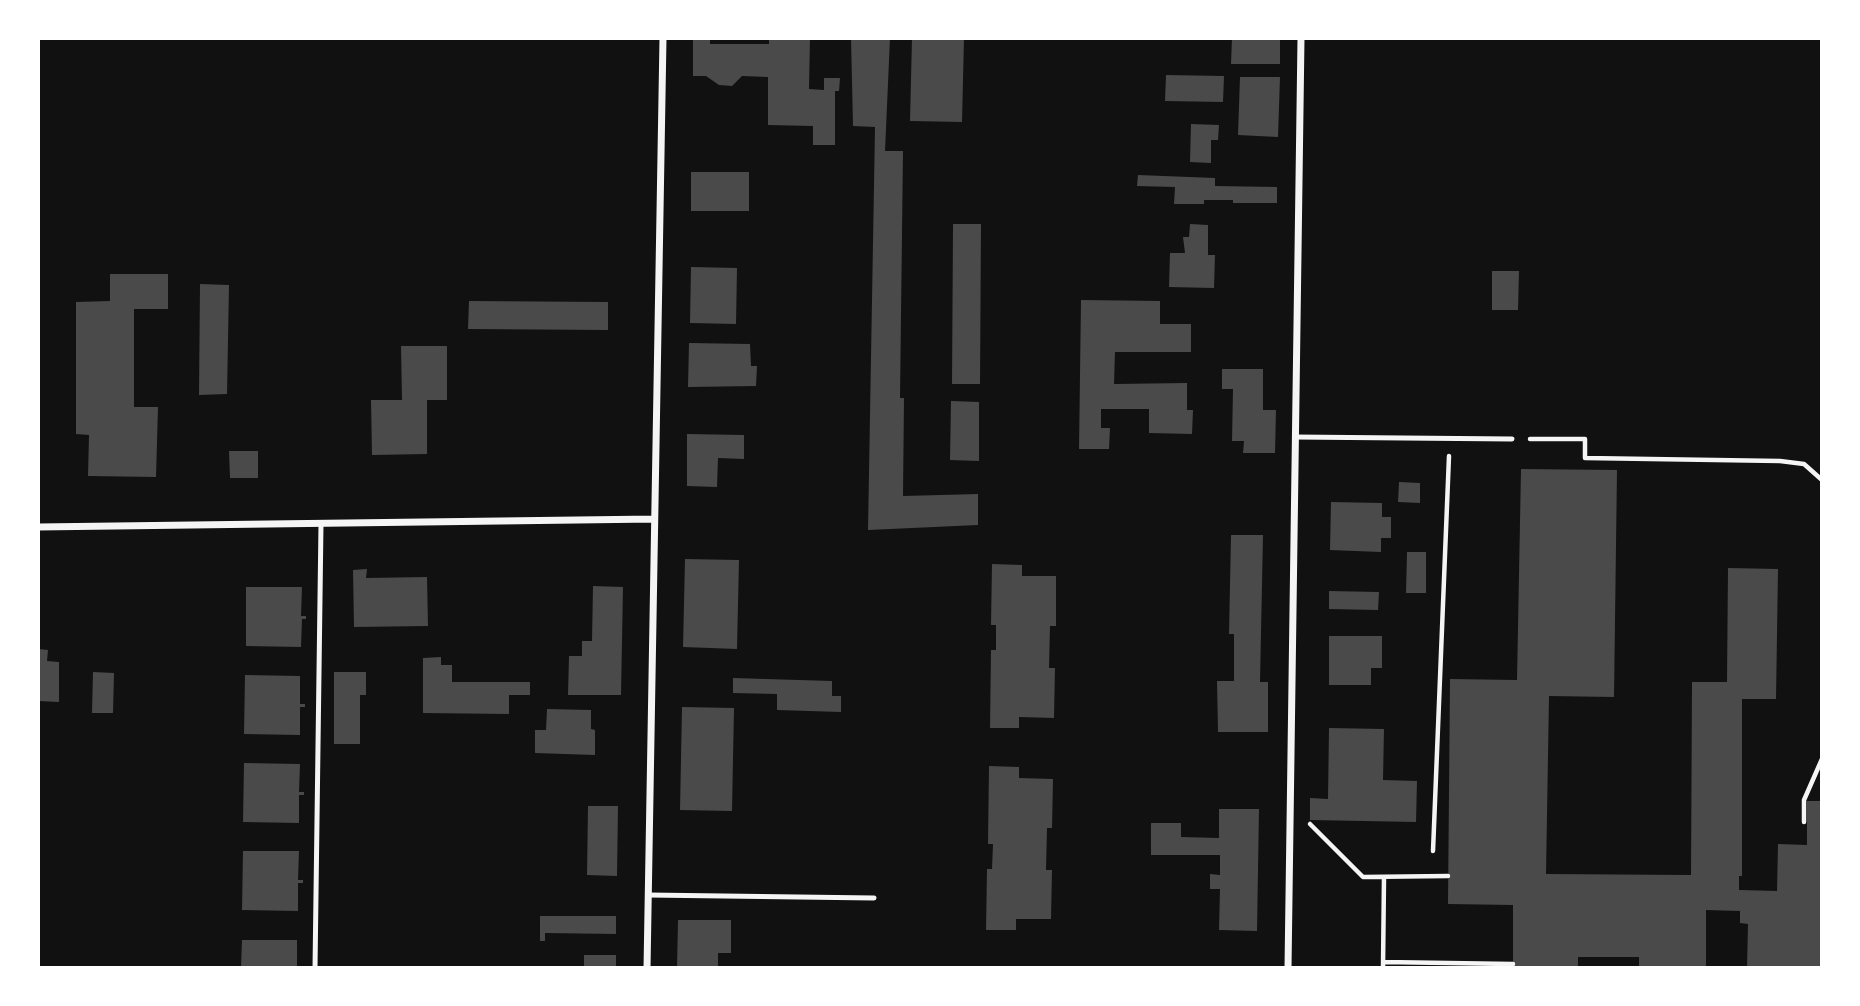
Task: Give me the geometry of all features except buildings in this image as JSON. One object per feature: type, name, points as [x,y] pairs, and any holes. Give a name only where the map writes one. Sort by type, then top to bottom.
[{"type":"street","points":[[647,968],[663,38]]},
{"type":"street","points":[[1287,968],[1301,38]]},
{"type":"street","points":[[38,527],[654,519]]},
{"type":"lane","points":[[1294,437],[1512,439]]},
{"type":"lane","points":[[315,968],[321,524]]},
{"type":"lane","points":[[648,895],[874,898]]},
{"type":"path","points":[[1433,850],[1450,439]]},
{"type":"path","points":[[1512,439],[1585,439],[1586,458],[1780,461],[1804,464],[1822,481]]},
{"type":"path","points":[[1804,822],[1804,800],[1822,759]]},
{"type":"path","points":[[1308,821],[1363,877],[1448,876]]},
{"type":"path","points":[[1384,877],[1383,965],[1513,964]]}]
